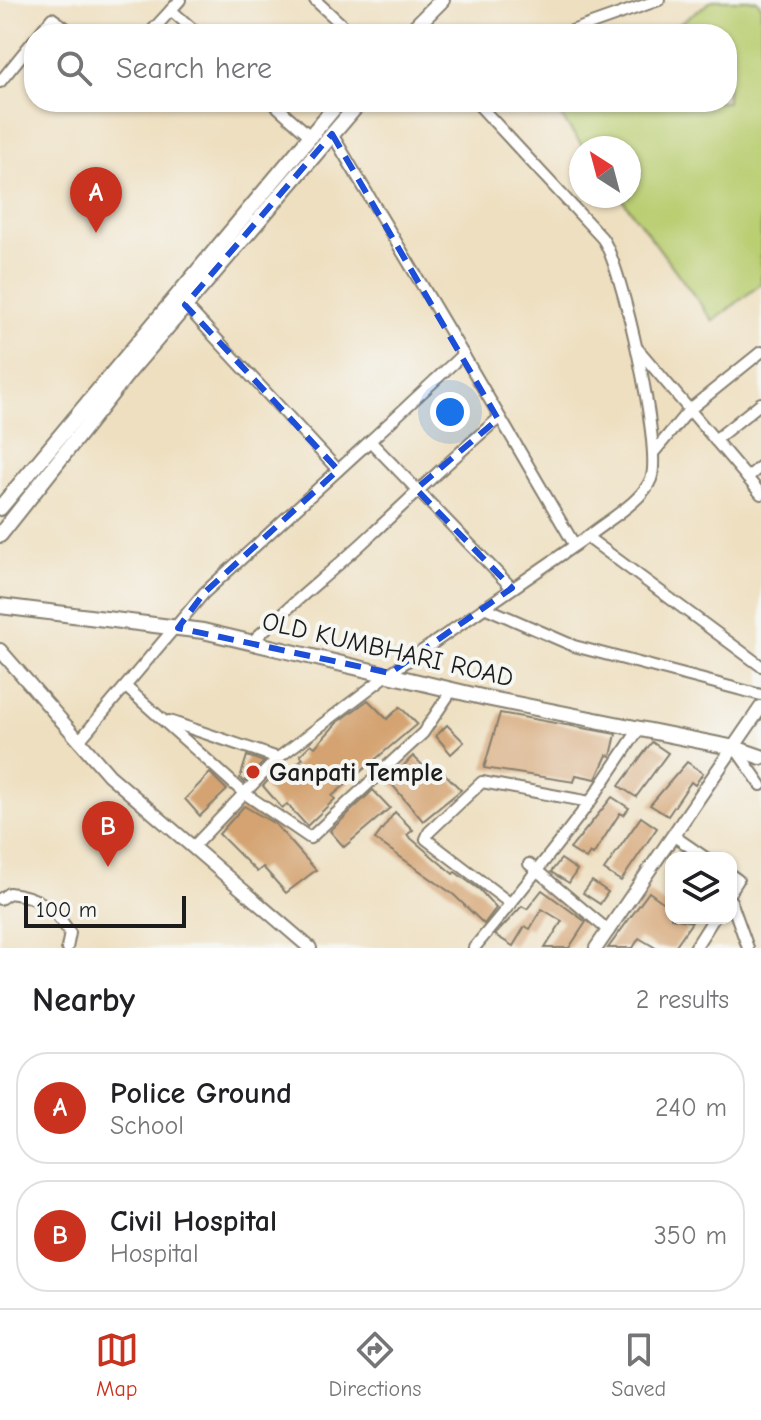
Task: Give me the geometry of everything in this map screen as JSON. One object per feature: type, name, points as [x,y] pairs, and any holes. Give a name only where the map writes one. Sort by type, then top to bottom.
[{"type":"main road","points":[[418,24],[436,2]]},
{"type":"main road","points":[[0,508],[330,112]]},
{"type":"main road","points":[[0,535],[185,305],[351,112]]},
{"type":"main road","name":"OLD KUMBHARI ROAD","points":[[0,606],[178,628],[252,642],[452,690],[735,748],[761,757]]},
{"type":"street","points":[[158,24],[180,0]]},
{"type":"street","points":[[315,0],[341,24]]},
{"type":"street","points":[[591,24],[659,0]]},
{"type":"street","points":[[171,10],[187,24]]},
{"type":"street","points":[[0,82],[24,52]]},
{"type":"street","points":[[283,112],[310,136]]},
{"type":"street","points":[[193,847],[278,758],[390,673],[587,537],[644,491],[651,479],[654,452],[635,346],[609,248],[485,112]]},
{"type":"street","points":[[332,134],[574,544]]},
{"type":"street","points":[[185,305],[338,470]]},
{"type":"street","points":[[635,346],[761,494]]},
{"type":"street","points":[[654,452],[689,410],[761,352]]},
{"type":"street","points":[[79,741],[178,628],[204,593],[463,354]]},
{"type":"street","points":[[715,440],[761,403]]},
{"type":"street","points":[[252,642],[416,489],[498,419]]},
{"type":"street","points":[[370,441],[512,588]]},
{"type":"street","points":[[747,478],[761,466]]},
{"type":"street","points":[[587,537],[761,666]]},
{"type":"street","points":[[484,607],[574,646],[761,695]]},
{"type":"street","points":[[0,650],[109,775],[310,948]]},
{"type":"street","points":[[126,687],[244,793],[310,838],[423,733],[452,690]]},
{"type":"street","points":[[596,948],[761,707]]},
{"type":"street","points":[[163,720],[278,758]]},
{"type":"street","points":[[474,948],[511,904],[534,867],[590,802],[639,729]]},
{"type":"street","points":[[735,748],[761,785]]},
{"type":"street","points":[[511,904],[426,839],[429,832],[482,782],[590,802]]},
{"type":"street","points":[[674,836],[697,852]]},
{"type":"street","points":[[534,867],[609,931]]},
{"type":"street","points":[[0,899],[9,893],[31,895],[56,911],[70,933],[67,948]]},
{"type":"street","points":[[737,918],[748,948]]},
{"type":"street","points":[[695,948],[710,924]]},
{"type":"highlighted area","points":[[332,134],[498,419],[416,489],[512,588],[390,673],[178,628],[204,593],[338,470],[185,305]]},
{"type":"green space","points":[[713,0],[757,0],[761,6],[761,284],[713,321],[629,208],[641,208],[641,136],[575,136],[558,112],[737,112],[737,24],[679,24]]},
{"type":"building","points":[[368,700],[387,719],[400,707],[417,724],[332,796],[335,799],[307,826],[287,804],[282,808],[263,786],[273,775],[279,781],[303,758],[300,755],[311,744],[315,747],[337,723]]},
{"type":"building","points":[[500,713],[616,734],[611,756],[607,755],[596,779],[576,775],[574,782],[484,768]]},
{"type":"building","points":[[447,725],[464,742],[451,754],[436,736]]},
{"type":"building","points":[[652,742],[668,753],[636,797],[619,786]]},
{"type":"building","points":[[247,756],[264,762],[244,782],[240,778]]},
{"type":"building","points":[[413,756],[437,779],[444,773],[461,790],[423,821],[389,781]]},
{"type":"building","points":[[687,762],[703,773],[695,785],[691,782],[668,816],[650,805]]},
{"type":"building","points":[[210,773],[227,790],[200,816],[185,799]]},
{"type":"building","points":[[373,790],[390,808],[344,847],[330,831]]},
{"type":"building","points":[[612,797],[629,808],[624,815],[620,813],[593,855],[590,853],[586,859],[570,849]]},
{"type":"building","points":[[244,806],[275,824],[316,870],[286,893],[263,867],[257,872],[219,834]]},
{"type":"building","points":[[395,812],[413,830],[407,835],[453,874],[455,872],[480,890],[496,908],[484,924],[454,895],[375,839]]},
{"type":"building","points":[[641,817],[657,828],[621,881],[604,870]]},
{"type":"building","points":[[561,859],[577,870],[569,883],[551,872]]},
{"type":"building","points":[[592,881],[608,892],[600,904],[583,893]]},
{"type":"building","points":[[542,890],[586,922],[569,948],[545,948],[562,921],[542,909],[530,929],[525,926],[513,946],[495,935],[522,906],[527,909]]},
{"type":"building","points":[[649,892],[665,904],[665,924],[691,924],[674,948],[656,948],[639,938],[633,948],[608,948]]},
{"type":"place","name":"Police Ground","points":[[96,233]]},
{"type":"place","name":"Ganpati Temple","points":[[253,772]]},
{"type":"place","name":"Civil Hospital","points":[[108,867]]}]
